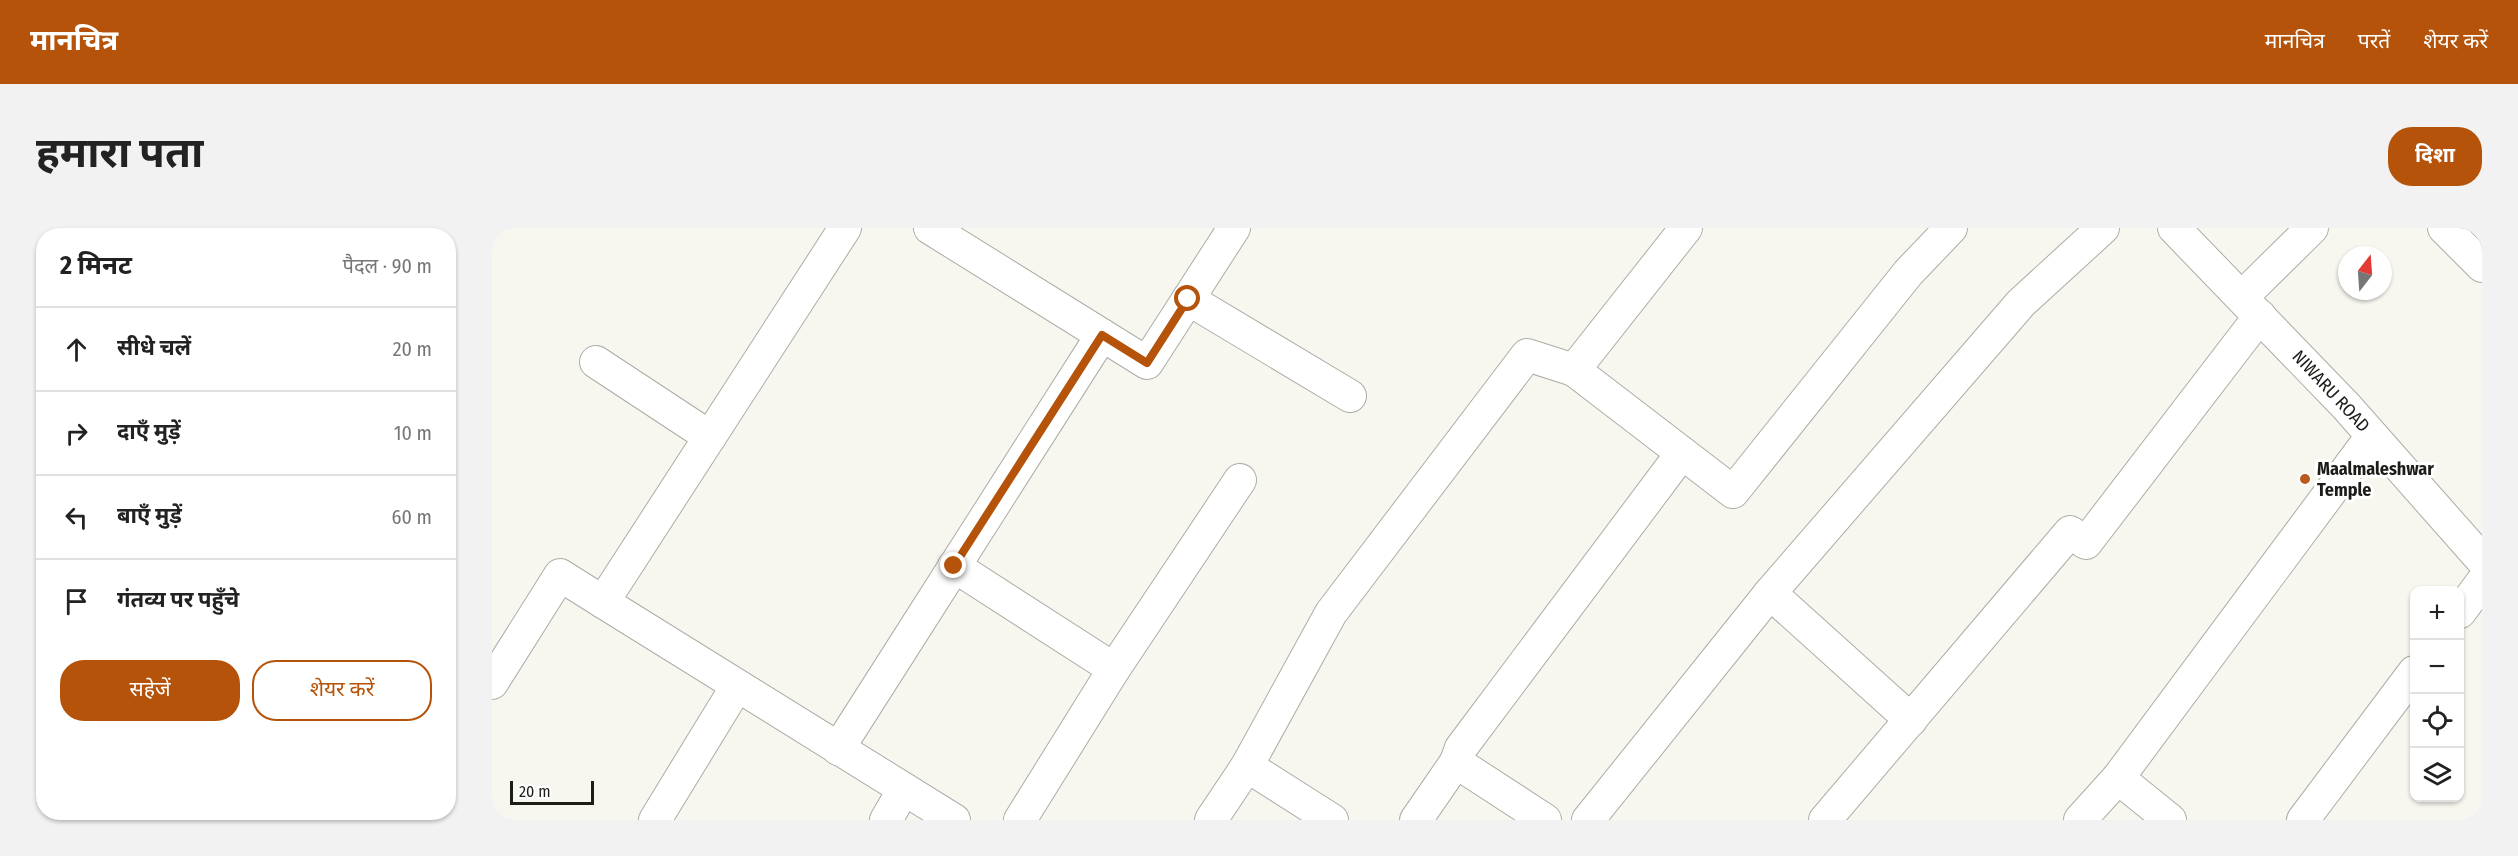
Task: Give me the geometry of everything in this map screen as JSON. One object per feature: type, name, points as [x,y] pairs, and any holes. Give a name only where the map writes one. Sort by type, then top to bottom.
[{"type":"street","points":[[603,602],[845,228]]},
{"type":"street","points":[[930,228],[1147,363],[1234,228]]},
{"type":"street","points":[[1574,370],[1686,228]]},
{"type":"street","points":[[1211,820],[1247,766],[1331,613],[1527,355],[1574,370],[1733,492],[1908,273],[1951,228]]},
{"type":"street","points":[[1588,820],[1770,593],[2020,303],[2103,228]]},
{"type":"street","name":"NIWARU ROAD","points":[[2174,228],[2372,436],[2482,560]]},
{"type":"street","points":[[1825,820],[2070,532],[2086,543],[2251,307],[2312,228]]},
{"type":"street","points":[[2444,228],[2482,266]]},
{"type":"street","points":[[1188,299],[1350,396]]},
{"type":"street","points":[[838,748],[1102,335]]},
{"type":"street","points":[[596,362],[710,437]]},
{"type":"street","points":[[2080,820],[2118,778],[2372,436]]},
{"type":"street","points":[[1416,820],[1456,762],[1461,748],[1682,453]]},
{"type":"street","points":[[1020,820],[1114,669],[1240,480]]},
{"type":"street","points":[[954,566],[1114,669]]},
{"type":"street","points":[[492,683],[560,575],[954,820]]},
{"type":"street","points":[[2464,607],[2482,582]]},
{"type":"street","points":[[1770,593],[1911,720]]},
{"type":"street","points":[[2303,820],[2410,679]]},
{"type":"street","points":[[655,820],[738,686]]},
{"type":"street","points":[[1456,762],[1545,820]]},
{"type":"street","points":[[1247,766],[1332,820]]},
{"type":"street","points":[[2118,778],[2170,820]]},
{"type":"street","points":[[886,820],[904,789]]},
{"type":"place","name":"Maalmaleshwar Temple","points":[[2305,479]]},
{"type":"route","points":[[954,566],[1102,335],[1147,363],[1188,299]]}]
